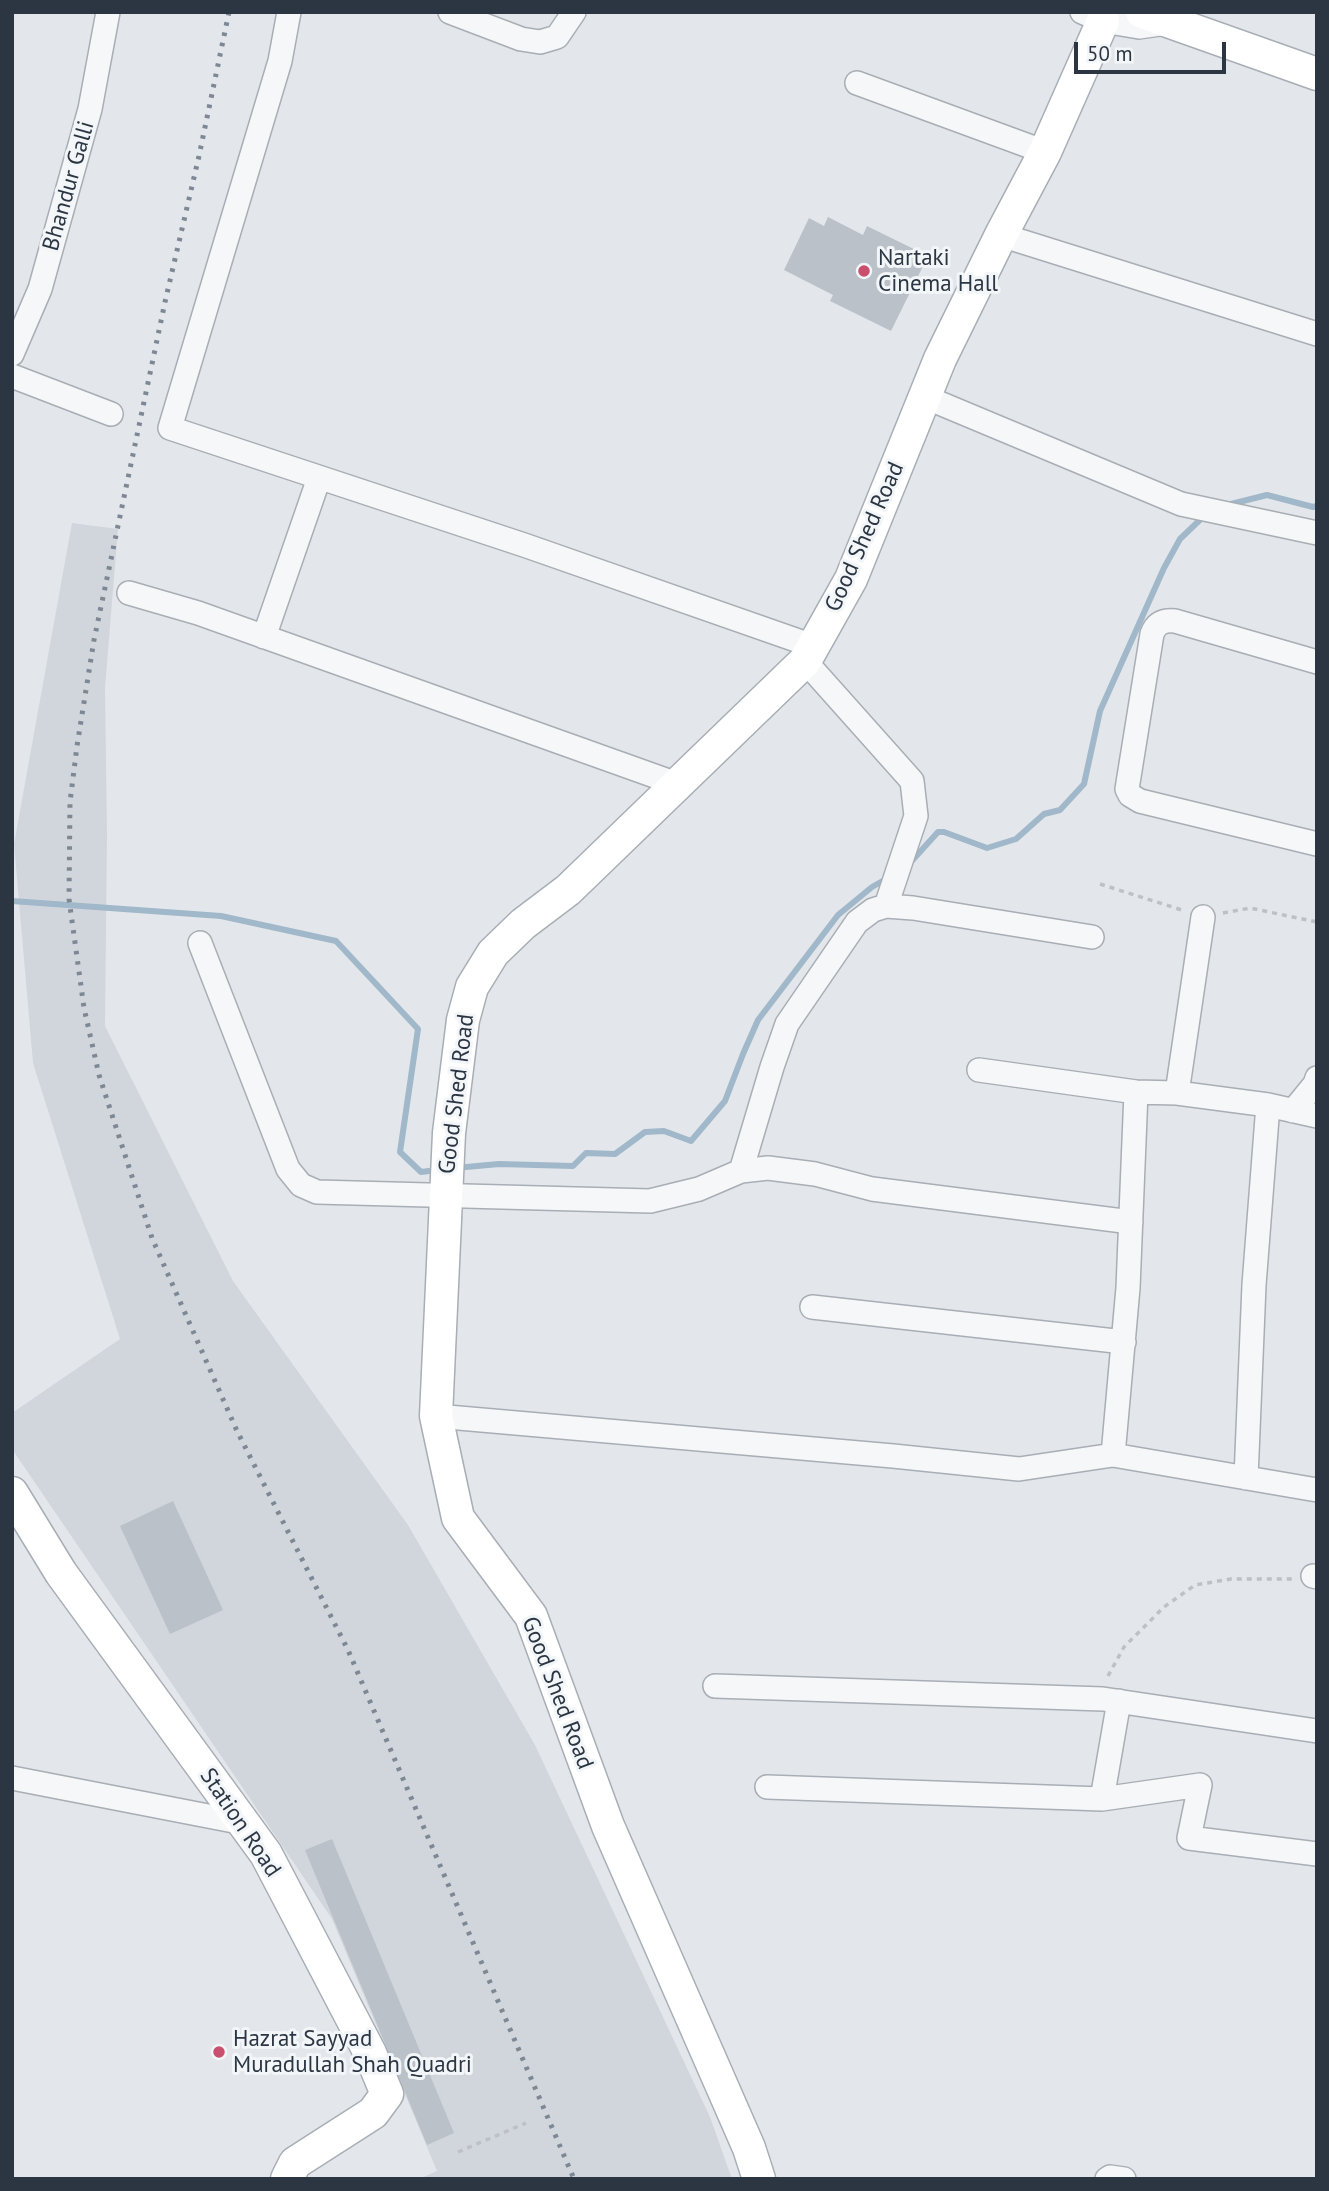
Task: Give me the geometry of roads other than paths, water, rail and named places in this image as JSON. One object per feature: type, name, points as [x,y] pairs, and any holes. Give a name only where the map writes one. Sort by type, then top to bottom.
[{"type":"street","name":"Bhandur Galli","points":[[12,354],[44,276],[90,109],[108,12]]},
{"type":"street","points":[[289,12],[280,61],[170,428],[524,545],[809,654],[912,781],[916,816],[887,906]]},
{"type":"street","points":[[450,12],[521,39],[540,42],[557,37],[573,12]]},
{"type":"street","points":[[1092,17],[1139,27],[1157,16],[1317,74]]},
{"type":"street","name":"Good Shed Road","points":[[759,2179],[749,2148],[608,1825],[531,1616],[458,1518],[436,1416],[447,1177],[463,1020],[472,987],[493,953],[523,924],[568,890],[809,654],[851,579],[940,359],[1001,234],[1045,152],[1092,17]]},
{"type":"street","points":[[856,83],[1045,152]]},
{"type":"street","points":[[1001,234],[1317,334]]},
{"type":"street","points":[[12,376],[111,414]]},
{"type":"street","points":[[925,397],[1181,504],[1317,533]]},
{"type":"street","points":[[264,637],[319,478]]},
{"type":"street","points":[[129,593],[198,613],[677,784]]},
{"type":"street","points":[[1317,662],[1175,621],[1160,622],[1152,634],[1127,783],[1130,794],[1140,800],[1317,844]]},
{"type":"street","points":[[741,1171],[772,1067],[788,1024],[857,922],[873,910],[887,906],[913,908],[1092,937]]},
{"type":"street","points":[[1177,1093],[1203,917]]},
{"type":"street","points":[[200,943],[288,1169],[301,1185],[317,1192],[447,1177],[650,1201],[699,1189],[741,1171],[768,1168],[815,1174],[872,1189],[1131,1222]]},
{"type":"street","points":[[979,1070],[1136,1092],[1177,1093],[1268,1105],[1317,1116]]},
{"type":"street","points":[[1293,1111],[1317,1078]]},
{"type":"street","points":[[1113,1455],[1124,1342],[1136,1092]]},
{"type":"street","points":[[1246,1478],[1254,1285],[1268,1105]]},
{"type":"street","points":[[812,1307],[1124,1342]]},
{"type":"street","points":[[436,1416],[1019,1469],[1113,1455],[1317,1490]]},
{"type":"street","name":"Station Road","points":[[12,1493],[61,1573],[266,1854],[370,2053],[387,2094],[373,2113],[295,2163],[287,2179]]},
{"type":"street","points":[[715,1686],[1103,1699],[1317,1731]]},
{"type":"street","points":[[1102,1799],[1119,1701]]},
{"type":"street","points":[[12,1778],[244,1823]]},
{"type":"street","points":[[768,1787],[1102,1799],[1200,1785],[1189,1838],[1317,1854]]},
{"type":"street","points":[[1108,2179],[1125,2179]]},
{"type":"waterway","points":[[1227,505],[1267,495],[1317,506]]},
{"type":"waterway","points":[[909,864],[938,832],[987,848],[1016,839],[1044,814],[1060,810],[1084,784],[1100,711],[1164,568],[1180,539],[1205,515]]},
{"type":"waterway","points":[[455,1168],[499,1164],[573,1166],[586,1153],[615,1154],[645,1132],[664,1131],[691,1141],[725,1101],[758,1020],[838,915],[872,887],[888,878]]},
{"type":"waterway","points":[[12,901],[221,916],[336,941],[418,1029],[400,1152],[421,1172],[437,1170]]},
{"type":"railway","points":[[229,12],[94,640],[77,746],[70,802],[69,899],[84,1008],[99,1075],[152,1238],[237,1431],[348,1650],[574,2179]]},
{"type":"place","name":"Nartaki Cinema Hall","points":[[864,271]]},
{"type":"place","name":"Hazrat Sayyad Muradullah Shah Quadri","points":[[219,2052]]}]
